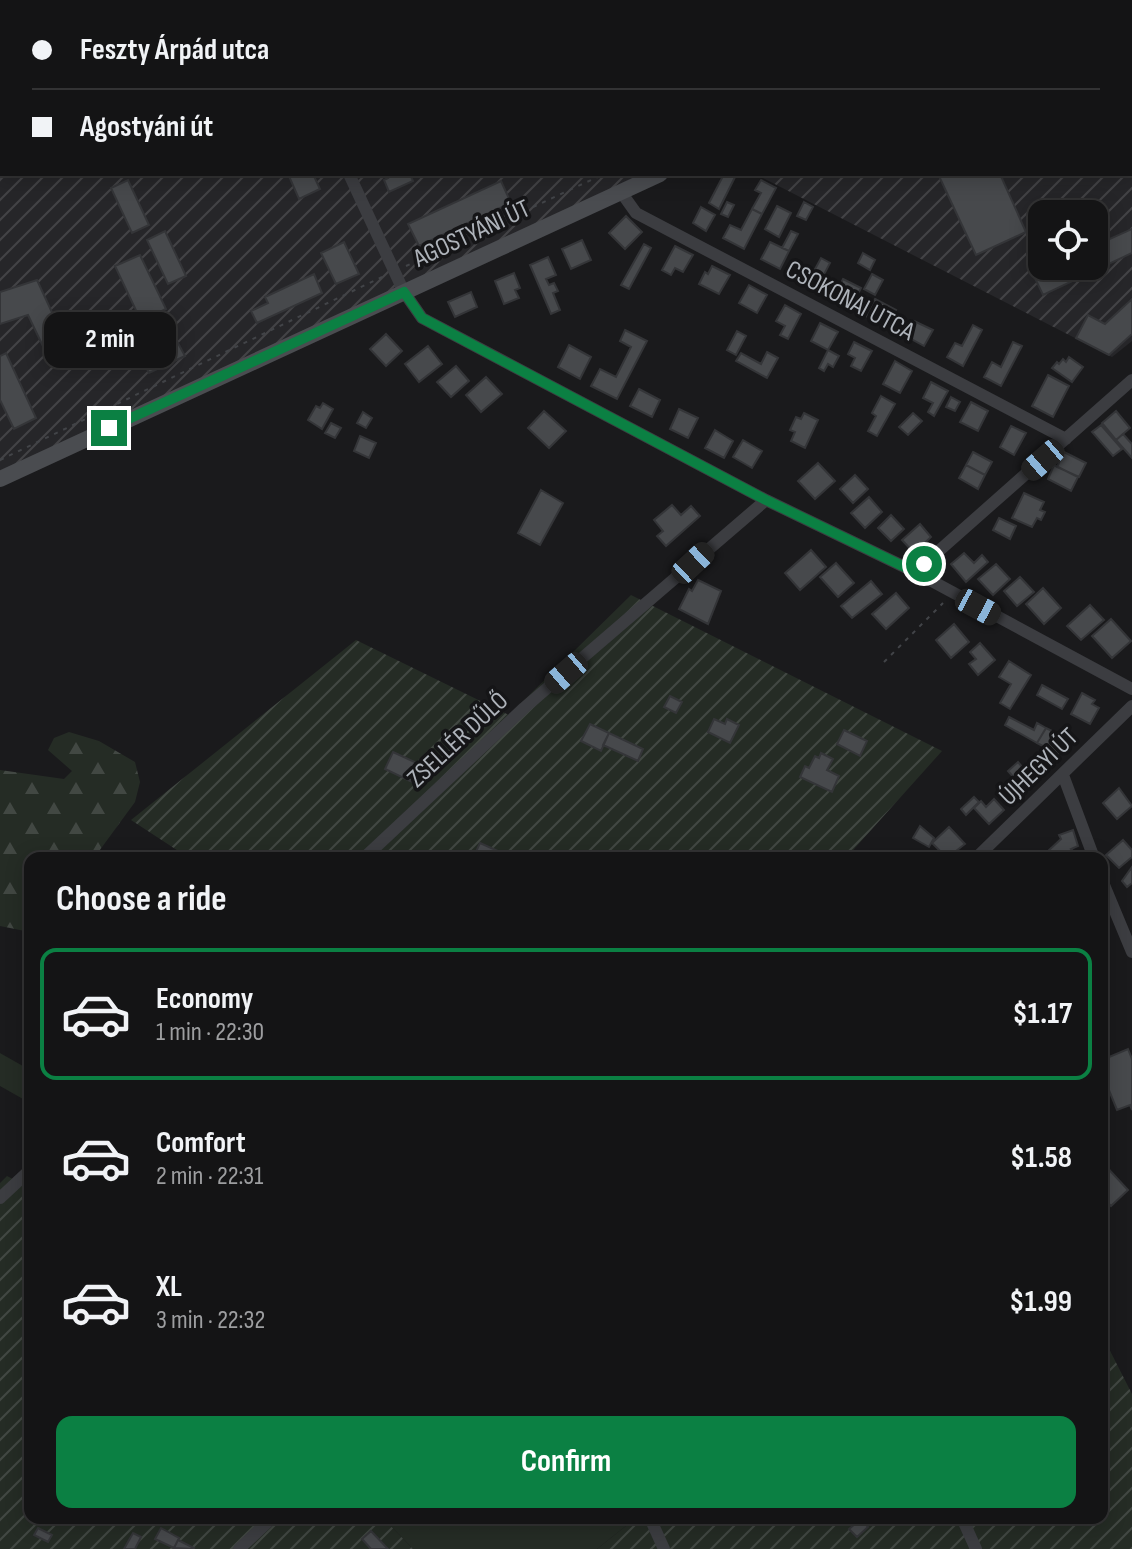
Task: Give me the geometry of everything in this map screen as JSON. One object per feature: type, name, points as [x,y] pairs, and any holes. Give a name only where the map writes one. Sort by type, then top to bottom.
[{"type":"main road","name":"AGOSTYÁNI ÚT","points":[[0,479],[656,176]]},
{"type":"street","points":[[350,176],[404,292],[422,318],[766,500],[915,572],[1132,689]]},
{"type":"street","name":"CSOKONAI UTCA","points":[[621,192],[636,213],[1066,439]]},
{"type":"street","points":[[915,572],[1132,380]]},
{"type":"street","name":"ZSELLÉR DŰLŐ","points":[[370,852],[524,708],[766,500]]},
{"type":"street","name":"ÚJHEGYI ÚT","points":[[982,852],[1132,706]]},
{"type":"street","points":[[1063,775],[1092,852]]},
{"type":"street","points":[[1108,894],[1132,952]]},
{"type":"street","points":[[0,1198],[24,1176]]},
{"type":"street","points":[[239,1549],[266,1524]]},
{"type":"street","points":[[653,1524],[664,1549]]},
{"type":"street","points":[[965,1524],[976,1549]]},
{"type":"path","points":[[0,460],[600,176]]},
{"type":"path","points":[[884,662],[952,594]]},
{"type":"shaded area","points":[[0,176],[656,176],[0,481]]},
{"type":"shaded area","points":[[759,176],[1132,176],[1132,341],[1112,357]]},
{"type":"green space","points":[[631,595],[942,751],[851,852],[180,852],[131,820],[356,640],[509,715]]},
{"type":"green space","points":[[69,732],[99,741],[135,762],[140,782],[135,802],[98,852],[24,852],[24,931],[0,926],[0,770],[64,779],[72,771],[48,750],[54,738]]},
{"type":"green space","points":[[0,1053],[24,1067],[24,1100],[0,1086]]},
{"type":"green space","points":[[7,1176],[24,1185],[24,1524],[389,1524],[413,1549],[0,1549],[0,1183]]},
{"type":"green space","points":[[1108,1347],[1132,1394],[1132,1549],[597,1549],[628,1524],[1108,1524]]},
{"type":"green space","points":[[389,1524],[628,1524],[597,1549],[413,1549]]},
{"type":"building","points":[[289,176],[314,176],[320,189],[299,199]]},
{"type":"building","points":[[411,176],[413,181],[389,192],[384,180]]},
{"type":"building","points":[[723,176],[736,176],[719,209],[709,203]]},
{"type":"building","points":[[939,176],[1001,176],[1026,232],[976,255]]},
{"type":"building","points":[[128,180],[149,225],[132,233],[111,188]]},
{"type":"building","points":[[761,180],[776,188],[762,214],[752,209],[761,193],[755,190]]},
{"type":"building","points":[[501,181],[511,203],[419,246],[408,224]]},
{"type":"building","points":[[727,202],[734,205],[728,217],[721,214]]},
{"type":"building","points":[[804,202],[813,207],[806,220],[797,216]]},
{"type":"building","points":[[777,206],[791,213],[779,237],[765,229]]},
{"type":"building","points":[[701,207],[715,215],[706,231],[693,223]]},
{"type":"building","points":[[752,209],[762,214],[744,249],[723,238],[730,225],[741,230]]},
{"type":"building","points":[[626,216],[642,232],[625,249],[609,233]]},
{"type":"building","points":[[1132,229],[1132,253],[1108,264],[1108,240]]},
{"type":"building","points":[[165,231],[186,276],[168,284],[147,240]]},
{"type":"building","points":[[791,231],[798,234],[789,251],[782,248]]},
{"type":"building","points":[[582,240],[591,260],[571,269],[562,249]]},
{"type":"building","points":[[344,242],[359,274],[336,284],[321,253]]},
{"type":"building","points":[[770,242],[789,251],[780,269],[761,259]]},
{"type":"building","points":[[644,244],[651,248],[629,289],[621,285]]},
{"type":"building","points":[[675,246],[693,255],[683,272],[675,268],[671,275],[662,270]]},
{"type":"building","points":[[863,253],[875,260],[870,270],[858,263]]},
{"type":"building","points":[[140,255],[166,309],[141,321],[115,266]]},
{"type":"building","points":[[548,257],[556,275],[546,279],[549,285],[554,283],[558,291],[553,293],[560,310],[551,314],[530,265]]},
{"type":"building","points":[[821,258],[830,263],[817,288],[801,280],[807,267],[814,271]]},
{"type":"building","points":[[712,266],[730,275],[719,294],[699,284]]},
{"type":"building","points":[[514,273],[520,288],[515,290],[519,298],[504,304],[495,281]]},
{"type":"building","points":[[314,274],[322,293],[257,323],[251,311],[268,303],[265,297]]},
{"type":"building","points":[[872,274],[883,280],[875,295],[864,289]]},
{"type":"building","points":[[843,279],[861,288],[851,308],[833,299]]},
{"type":"building","points":[[37,280],[69,349],[49,359],[28,315],[0,324],[0,292]]},
{"type":"building","points":[[1036,280],[1075,280],[1043,295]]},
{"type":"building","points":[[749,285],[767,295],[757,313],[739,303]]},
{"type":"building","points":[[471,292],[477,307],[455,317],[448,302]]},
{"type":"building","points":[[875,299],[896,310],[887,327],[866,316]]},
{"type":"building","points":[[1132,299],[1132,334],[1109,355],[1076,338],[1088,315],[1105,324]]},
{"type":"building","points":[[785,305],[801,314],[788,339],[780,335],[785,326],[776,321]]},
{"type":"building","points":[[914,321],[933,330],[924,346],[906,336]]},
{"type":"building","points":[[820,323],[838,332],[828,350],[811,341]]},
{"type":"building","points":[[973,325],[982,330],[963,366],[947,357],[955,343],[962,346]]},
{"type":"building","points":[[625,330],[647,341],[617,399],[591,386],[600,369],[616,377],[631,347],[620,341]]},
{"type":"building","points":[[137,331],[145,348],[122,359],[114,342]]},
{"type":"building","points":[[737,331],[746,336],[736,355],[727,350]]},
{"type":"building","points":[[386,334],[402,351],[386,366],[370,349]]},
{"type":"building","points":[[854,342],[872,351],[861,371],[851,366],[855,358],[848,354]]},
{"type":"building","points":[[1013,342],[1022,346],[1001,386],[984,377],[992,362],[1001,367]]},
{"type":"building","points":[[178,343],[185,356],[149,373],[142,359]]},
{"type":"building","points":[[569,345],[591,357],[580,379],[558,367]]},
{"type":"building","points":[[428,346],[442,364],[419,382],[405,364]]},
{"type":"building","points":[[828,350],[839,356],[833,367],[828,364],[824,371],[819,368]]},
{"type":"building","points":[[767,352],[778,358],[767,378],[736,361],[741,353],[761,364]]},
{"type":"building","points":[[6,353],[36,418],[14,429],[0,400],[0,356]]},
{"type":"building","points":[[1069,357],[1083,367],[1072,382],[1052,368],[1063,359],[1066,362]]},
{"type":"building","points":[[895,361],[912,371],[900,393],[883,384]]},
{"type":"building","points":[[456,366],[469,381],[451,397],[437,382]]},
{"type":"building","points":[[1048,375],[1069,386],[1053,417],[1032,406]]},
{"type":"building","points":[[486,377],[502,394],[481,412],[466,395]]},
{"type":"building","points":[[931,382],[948,391],[934,416],[928,412],[933,403],[923,398]]},
{"type":"building","points":[[639,389],[660,400],[652,417],[630,406]]},
{"type":"building","points":[[881,396],[895,404],[877,436],[868,431],[876,416],[872,413]]},
{"type":"building","points":[[951,397],[960,402],[955,411],[946,407]]},
{"type":"building","points":[[971,402],[988,411],[978,431],[960,422]]},
{"type":"building","points":[[323,403],[333,409],[322,429],[308,420],[316,406],[320,408]]},
{"type":"building","points":[[679,409],[698,418],[688,438],[670,429]]},
{"type":"building","points":[[544,411],[566,431],[549,448],[528,428]]},
{"type":"building","points":[[1116,411],[1130,428],[1116,440],[1102,423]]},
{"type":"building","points":[[363,412],[372,418],[366,428],[357,423]]},
{"type":"building","points":[[804,413],[818,420],[805,448],[791,441],[795,432],[790,430],[796,417],[801,419]]},
{"type":"building","points":[[913,413],[922,421],[908,435],[899,427]]},
{"type":"building","points":[[331,423],[341,428],[335,438],[325,433]]},
{"type":"building","points":[[1101,425],[1122,449],[1113,456],[1092,432]]},
{"type":"building","points":[[1011,426],[1026,433],[1014,455],[1000,447]]},
{"type":"building","points":[[715,430],[733,441],[724,458],[705,448]]},
{"type":"building","points":[[1123,434],[1132,444],[1132,458],[1116,440]]},
{"type":"building","points":[[360,436],[376,443],[369,458],[354,451]]},
{"type":"building","points":[[743,440],[762,451],[752,468],[733,457]]},
{"type":"building","points":[[973,452],[992,462],[985,475],[966,465]]},
{"type":"building","points":[[1064,452],[1086,463],[1079,477],[1057,467]]},
{"type":"building","points":[[818,463],[835,481],[815,499],[798,481]]},
{"type":"building","points":[[966,465],[985,475],[978,489],[959,478]]},
{"type":"building","points":[[1054,465],[1078,477],[1071,491],[1048,479]]},
{"type":"building","points":[[855,475],[868,489],[853,503],[840,489]]},
{"type":"building","points":[[541,490],[563,503],[540,545],[518,533]]},
{"type":"building","points":[[1024,493],[1044,502],[1040,510],[1045,512],[1032,527],[1012,518]]},
{"type":"building","points":[[869,497],[882,512],[865,528],[851,513]]},
{"type":"building","points":[[672,505],[681,515],[691,506],[700,516],[666,546],[657,536],[663,531],[654,520]]},
{"type":"building","points":[[891,515],[904,529],[891,541],[878,528]]},
{"type":"building","points":[[999,518],[1016,526],[1010,539],[993,530]]},
{"type":"building","points":[[920,524],[931,537],[914,553],[902,540]]},
{"type":"building","points":[[811,550],[826,567],[800,590],[785,573]]},
{"type":"building","points":[[964,553],[974,563],[982,555],[988,562],[966,582],[951,564]]},
{"type":"building","points":[[836,563],[854,583],[838,597],[820,577]]},
{"type":"building","points":[[996,564],[1010,579],[993,595],[978,579]]},
{"type":"building","points":[[1020,577],[1034,592],[1017,606],[1004,591]]},
{"type":"building","points":[[698,580],[721,591],[708,624],[679,609],[689,589],[692,591]]},
{"type":"building","points":[[871,581],[882,594],[852,618],[841,606]]},
{"type":"building","points":[[1043,588],[1061,608],[1044,624],[1026,604]]},
{"type":"building","points":[[896,593],[909,608],[886,629],[872,614]]},
{"type":"building","points":[[1090,605],[1104,620],[1081,640],[1067,626]]},
{"type":"building","points":[[1111,619],[1131,641],[1112,658],[1092,636]]},
{"type":"building","points":[[954,624],[969,642],[951,658],[936,640]]},
{"type":"building","points":[[980,643],[995,660],[978,675],[969,664],[976,659],[970,652]]},
{"type":"building","points":[[1009,661],[1031,675],[1010,709],[1000,703],[1011,684],[999,677]]},
{"type":"building","points":[[1042,685],[1068,699],[1062,709],[1037,695]]},
{"type":"building","points":[[1082,693],[1095,700],[1092,704],[1099,708],[1090,724],[1071,714]]},
{"type":"building","points":[[670,696],[682,702],[676,713],[664,707]]},
{"type":"building","points":[[1009,717],[1034,730],[1037,723],[1046,728],[1037,743],[1005,725]]},
{"type":"building","points":[[714,719],[725,724],[727,719],[739,725],[730,743],[708,732]]},
{"type":"building","points":[[590,724],[609,733],[601,751],[581,741]]},
{"type":"building","points":[[1046,728],[1066,738],[1058,754],[1037,743]]},
{"type":"building","points":[[844,730],[867,741],[860,756],[837,744]]},
{"type":"building","points":[[609,733],[643,749],[638,761],[603,745]]},
{"type":"building","points":[[393,752],[421,765],[412,782],[385,769]]},
{"type":"building","points":[[821,753],[833,759],[827,770],[839,776],[832,792],[800,777],[805,766],[809,768],[815,756],[819,758]]},
{"type":"building","points":[[1018,762],[1023,768],[1028,763],[1040,776],[1025,790],[1008,771]]},
{"type":"building","points":[[1119,788],[1132,806],[1117,819],[1103,803]]},
{"type":"building","points":[[974,797],[979,802],[966,815],[961,809]]},
{"type":"building","points":[[994,799],[1004,810],[989,824],[974,808],[981,801],[986,807]]},
{"type":"building","points":[[920,826],[934,838],[929,847],[913,838]]},
{"type":"building","points":[[949,827],[965,844],[955,852],[941,852],[932,843]]},
{"type":"building","points":[[1073,830],[1078,846],[1071,849],[1074,852],[1048,851],[1061,839],[1059,835]]},
{"type":"building","points":[[1123,840],[1132,850],[1132,857],[1119,868],[1108,853]]},
{"type":"building","points":[[480,843],[498,851],[498,852],[476,852]]},
{"type":"building","points":[[1132,867],[1132,883],[1127,887],[1122,881]]},
{"type":"building","points":[[1128,1049],[1132,1059],[1132,1110],[1130,1105],[1117,1110],[1108,1088],[1108,1057]]},
{"type":"building","points":[[1108,1168],[1128,1190],[1111,1206],[1108,1203]]},
{"type":"building","points":[[855,1524],[868,1527],[857,1537],[849,1529]]},
{"type":"building","points":[[38,1528],[52,1535],[48,1542],[34,1535]]},
{"type":"building","points":[[161,1528],[179,1538],[174,1548],[155,1539]]},
{"type":"building","points":[[371,1531],[388,1549],[371,1549],[362,1539]]},
{"type":"building","points":[[133,1533],[141,1537],[135,1549],[124,1549]]},
{"type":"building","points":[[178,1540],[194,1548],[174,1548]]},
{"type":"route","points":[[109,428],[404,292],[422,318],[766,500],[915,572],[924,564]]}]
